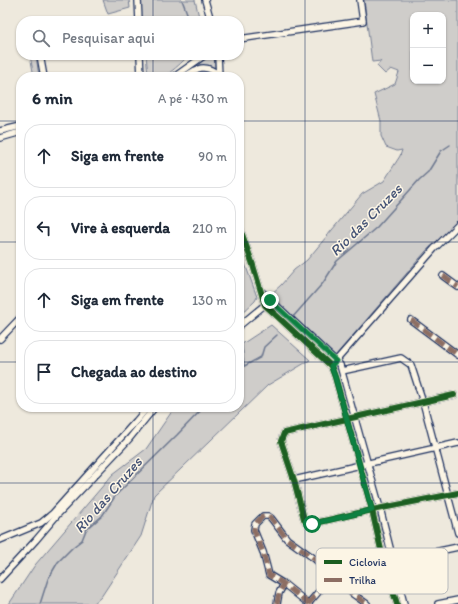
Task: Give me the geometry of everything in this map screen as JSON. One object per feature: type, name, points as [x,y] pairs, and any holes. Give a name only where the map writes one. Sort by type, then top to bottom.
[{"type":"street","points":[[138,0],[139,16]]},
{"type":"street","points":[[205,0],[210,16]]},
{"type":"street","points":[[244,38],[363,21],[360,0]]},
{"type":"street","points":[[41,60],[43,72]]},
{"type":"street","points":[[140,60],[142,72]]},
{"type":"street","points":[[181,72],[198,60]]},
{"type":"street","points":[[218,60],[219,72]]},
{"type":"street","points":[[192,72],[200,68],[210,69],[214,72]]},
{"type":"street","points":[[0,131],[16,127]]},
{"type":"street","points":[[0,138],[16,133]]},
{"type":"street","points":[[331,366],[434,249],[458,225]]},
{"type":"street","points":[[244,241],[261,291],[264,306],[331,366],[372,510],[381,548]]},
{"type":"street","points":[[444,276],[458,288]]},
{"type":"street","points":[[261,291],[340,365],[390,548]]},
{"type":"street","points":[[244,322],[270,300]]},
{"type":"street","points":[[411,320],[458,355]]},
{"type":"street","points":[[0,339],[16,322]]},
{"type":"street","points":[[342,371],[401,358],[412,365],[458,533]]},
{"type":"street","points":[[454,395],[284,433],[281,441],[294,480],[304,519],[307,524],[458,493]]},
{"type":"street","points":[[0,540],[41,523],[53,513],[144,412]]},
{"type":"street","points":[[0,579],[129,438],[151,412]]},
{"type":"street","points":[[294,480],[367,462],[458,443]]},
{"type":"street","points":[[316,560],[287,539],[272,518],[263,516],[255,524],[255,534],[263,552],[269,576],[284,584],[309,604],[317,594]]},
{"type":"street","points":[[448,549],[458,547]]},
{"type":"street","points":[[277,604],[279,593],[284,584]]},
{"type":"street","points":[[352,594],[367,604]]},
{"type":"street","points":[[394,594],[397,604]]},
{"type":"street","points":[[401,594],[404,604]]},
{"type":"street","points":[[438,604],[458,600]]},
{"type":"shaded area","points":[[103,0],[129,0],[130,8],[108,14]]},
{"type":"shaded area","points":[[140,0],[195,0],[199,16],[142,16]]},
{"type":"shaded area","points":[[364,0],[458,0],[458,222],[426,251],[335,356],[270,295],[294,270],[307,260],[362,194],[384,181],[400,156],[402,150],[397,151],[386,147],[381,136],[381,121],[374,94],[395,84],[399,72],[391,69],[385,74],[377,66],[381,61],[372,62]]},
{"type":"shaded area","points":[[31,60],[37,60],[38,72],[33,72]]},
{"type":"shaded area","points":[[146,60],[184,60],[170,72],[148,72]]},
{"type":"shaded area","points":[[204,60],[215,60],[215,68],[200,65],[186,72]]},
{"type":"shaded area","points":[[244,261],[257,297],[255,301],[244,311]]},
{"type":"shaded area","points":[[271,325],[310,360],[268,385],[244,408],[244,343]]},
{"type":"shaded area","points":[[172,412],[240,412],[154,495],[141,536],[101,597],[93,604],[9,604],[35,565],[113,474],[146,449]]},
{"type":"waterway","points":[[182,0],[188,16]]},
{"type":"waterway","name":"Rio das Cruzes","points":[[292,318],[323,283],[337,261],[377,227],[428,172],[441,151],[450,145]]},
{"type":"waterway","name":"Rio das Cruzes","points":[[244,366],[261,357],[264,347],[277,335]]},
{"type":"waterway","name":"Rio das Cruzes","points":[[40,604],[48,579],[58,562],[82,540],[86,530],[102,516],[116,495],[199,412]]},
{"type":"marked path","points":[[443,276],[458,287]]},
{"type":"marked path","points":[[411,320],[458,355]]},
{"type":"marked path","points":[[309,604],[284,584],[269,575],[263,552],[254,530],[255,524],[263,516],[268,516],[287,539],[316,560]]},
{"type":"marked path","points":[[277,604],[279,593],[284,584]]},
{"type":"marked path","points":[[308,604],[317,594]]},
{"type":"marked path","points":[[353,594],[367,604]]},
{"type":"cycle path","points":[[244,240],[265,305],[331,366],[372,510],[381,548]]},
{"type":"cycle path","points":[[454,395],[284,433],[281,441],[294,480],[304,519],[307,524],[458,493]]},
{"type":"cycle path","points":[[394,594],[397,604]]},
{"type":"route","points":[[270,300],[336,361],[331,366],[372,510],[312,524]]}]
